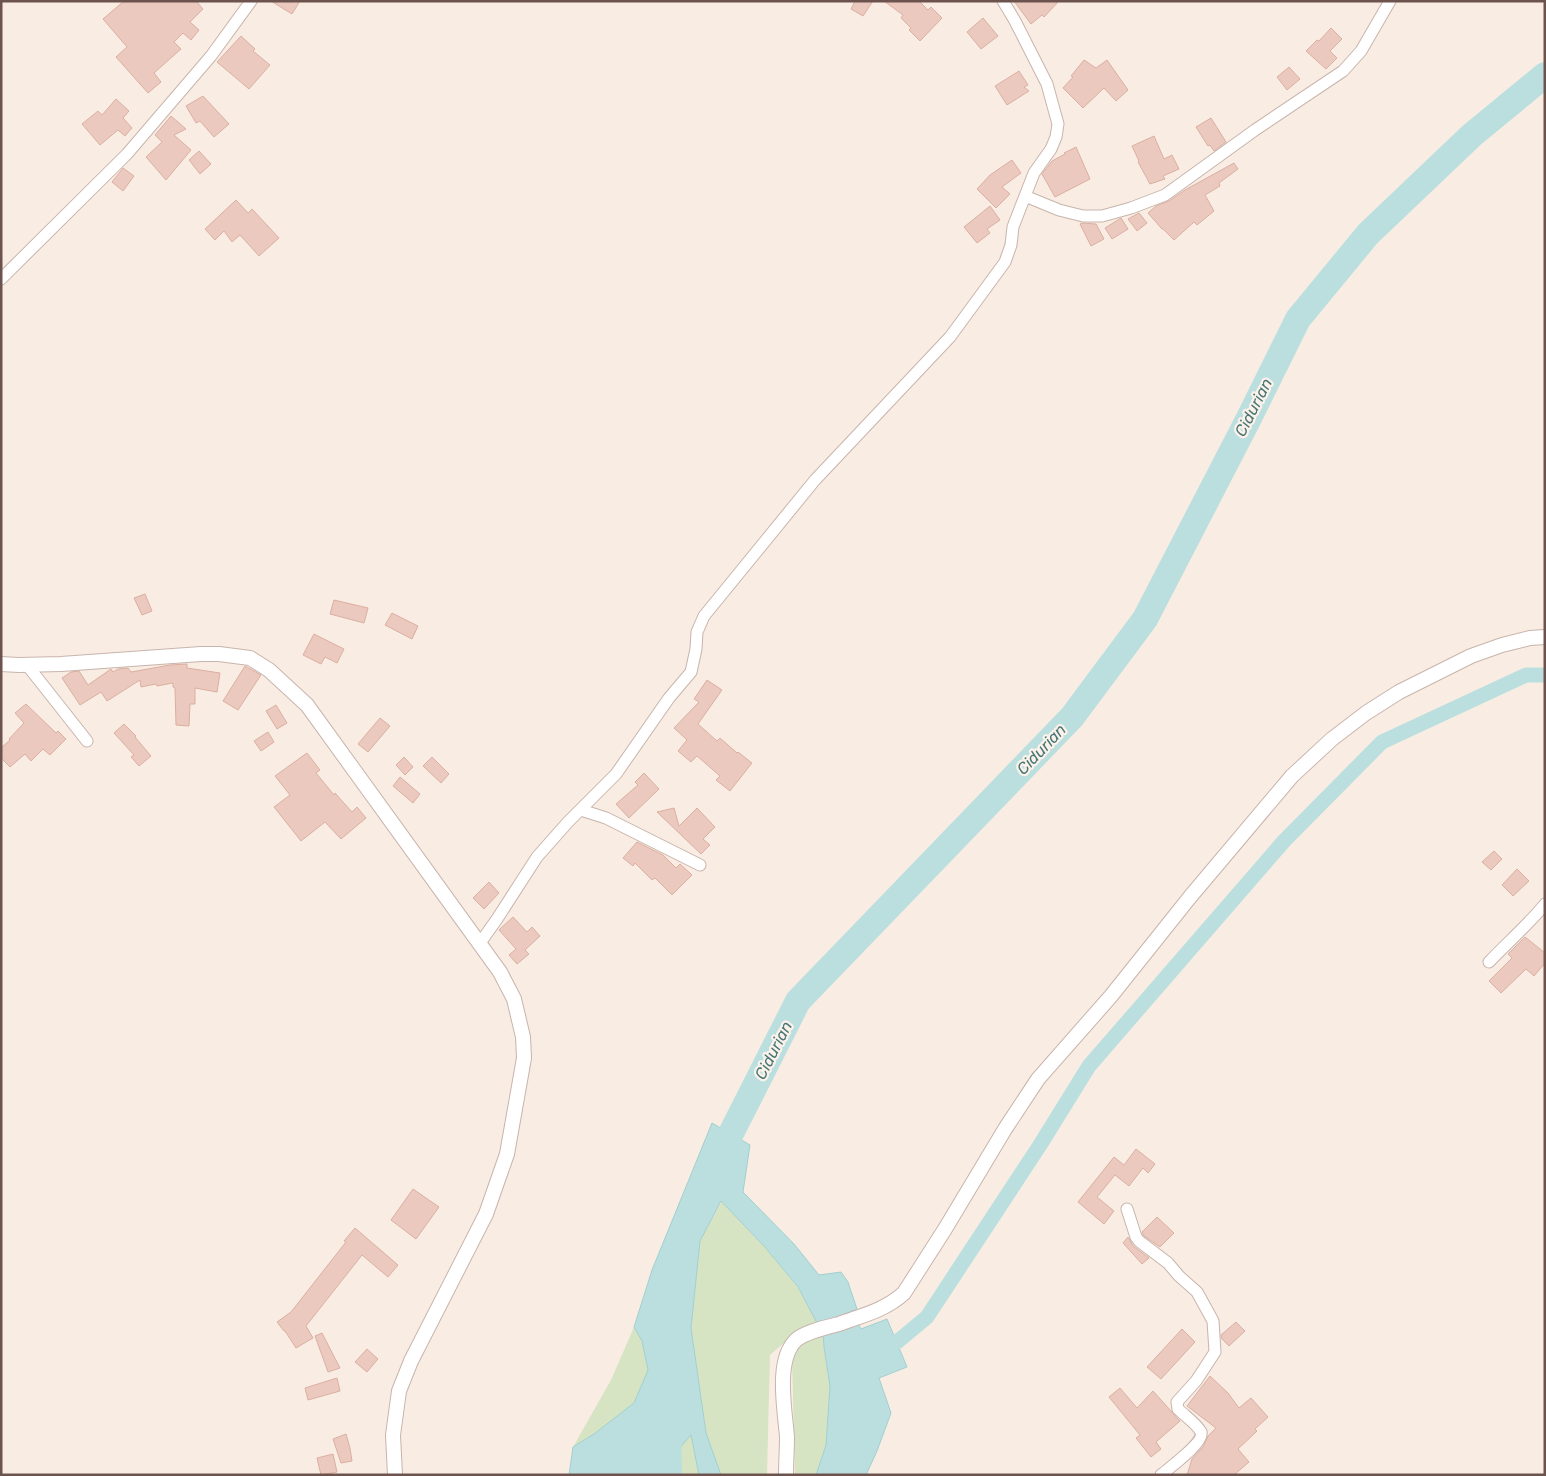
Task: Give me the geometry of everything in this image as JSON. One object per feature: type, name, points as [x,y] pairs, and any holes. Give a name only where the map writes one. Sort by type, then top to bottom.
[{"type":"street","points":[[1,279],[127,154],[210,56],[251,1]]},
{"type":"street","points":[[480,943],[498,919],[537,857],[616,774],[669,698],[691,672],[698,632],[704,616],[815,480],[950,337],[1005,262],[1011,245],[1013,227],[1034,173],[1051,149],[1056,137],[1058,124],[1048,84],[1003,1]]},
{"type":"street","points":[[1025,196],[1059,210],[1083,216],[1102,216],[1131,208],[1165,195],[1255,130],[1343,71],[1361,51],[1390,1]]},
{"type":"street","points":[[786,1475],[787,1439],[783,1377],[788,1357],[796,1340],[872,1313],[896,1300],[904,1293],[1038,1079],[1111,996],[1190,897],[1292,776],[1332,739],[1366,713],[1400,692],[1471,656],[1521,640],[1545,637]]},
{"type":"street","points":[[1,664],[61,664],[201,654],[241,656],[257,662],[269,670],[307,705],[480,943],[500,972],[514,999],[523,1037],[524,1058],[507,1154],[490,1204],[443,1301],[411,1361],[400,1391],[393,1435],[395,1475]]},
{"type":"street","points":[[27,665],[87,741]]},
{"type":"street","points":[[581,810],[606,818],[700,865]]},
{"type":"street","points":[[1489,962],[1545,904]]},
{"type":"street","points":[[1127,1209],[1139,1241],[1168,1263],[1197,1292],[1213,1321],[1215,1352],[1196,1381],[1177,1402],[1178,1409],[1197,1427],[1202,1436],[1184,1456],[1161,1475]]},
{"type":"green space","points":[[722,1201],[764,1246],[798,1288],[818,1325],[801,1328],[770,1355],[767,1475],[721,1475],[706,1433],[691,1328],[700,1241]]},
{"type":"green space","points":[[634,1327],[642,1341],[648,1370],[634,1403],[594,1434],[573,1447],[611,1380]]},
{"type":"green space","points":[[823,1332],[830,1386],[826,1445],[816,1475],[795,1475],[792,1359],[802,1343]]},
{"type":"green space","points":[[691,1434],[699,1475],[656,1475]]},
{"type":"water","points":[[712,1123],[750,1145],[743,1192],[794,1244],[819,1275],[841,1272],[848,1282],[857,1309],[818,1325],[798,1287],[764,1246],[721,1201],[700,1241],[691,1328],[706,1433],[721,1475],[699,1475],[691,1435],[656,1475],[569,1475],[573,1447],[594,1434],[634,1403],[648,1370],[642,1341],[634,1327],[652,1270]]},
{"type":"water","points":[[887,1319],[907,1367],[879,1378],[891,1413],[877,1451],[866,1475],[816,1475],[826,1445],[830,1386],[823,1332],[857,1321],[861,1329]]},
{"type":"building","points":[[124,1],[196,1],[203,9],[190,22],[199,30],[191,40],[183,33],[174,42],[181,49],[154,73],[161,82],[148,93],[116,57],[127,47],[103,19]]},
{"type":"building","points":[[271,1],[300,1],[292,14]]},
{"type":"building","points":[[855,1],[873,1],[863,16],[851,9]]},
{"type":"building","points":[[884,1],[919,1],[928,10],[931,7],[942,18],[920,41],[901,18],[903,15]]},
{"type":"building","points":[[1014,1],[1059,1],[1044,17],[1042,15],[1031,24]]},
{"type":"building","points":[[983,18],[998,36],[981,49],[967,32]]},
{"type":"building","points":[[1331,28],[1342,39],[1330,51],[1337,58],[1326,69],[1306,51]]},
{"type":"building","points":[[241,36],[255,49],[253,51],[270,65],[249,89],[217,62]]},
{"type":"building","points":[[1084,60],[1096,68],[1107,60],[1128,90],[1116,101],[1104,88],[1083,108],[1063,88]]},
{"type":"building","points":[[1289,67],[1300,79],[1287,90],[1277,77]]},
{"type":"building","points":[[1019,71],[1028,85],[1024,87],[1029,91],[1007,105],[995,86]]},
{"type":"building","points":[[203,96],[229,124],[214,137],[200,121],[196,123],[186,106]]},
{"type":"building","points":[[116,99],[129,111],[123,118],[132,128],[125,136],[118,130],[100,145],[82,124],[98,111],[102,115]]},
{"type":"building","points":[[171,116],[186,129],[174,135],[191,150],[166,180],[146,157],[162,142],[155,135]]},
{"type":"building","points":[[1211,118],[1226,142],[1214,151],[1210,145],[1208,146],[1196,127]]},
{"type":"building","points":[[1154,136],[1164,159],[1172,155],[1179,169],[1163,176],[1165,179],[1150,184],[1132,146]]},
{"type":"building","points":[[1076,147],[1090,179],[1055,197],[1042,174],[1052,161]]},
{"type":"building","points":[[199,151],[211,164],[200,174],[189,160]]},
{"type":"building","points":[[1012,160],[1021,173],[1002,187],[1010,194],[996,208],[977,189],[990,175]]},
{"type":"building","points":[[1234,163],[1238,169],[1219,183],[1220,186],[1205,195],[1214,211],[1197,225],[1194,222],[1174,240],[1148,213],[1156,206],[1169,201]]},
{"type":"building","points":[[123,168],[134,176],[123,191],[112,182]]},
{"type":"building","points":[[236,200],[248,213],[252,209],[279,238],[259,256],[240,235],[232,242],[224,231],[215,240],[205,229]]},
{"type":"building","points":[[990,206],[1000,220],[987,229],[990,233],[977,243],[964,227]]},
{"type":"building","points":[[1139,213],[1147,223],[1137,231],[1128,219]]},
{"type":"building","points":[[1121,218],[1128,229],[1112,239],[1105,228]]},
{"type":"building","points":[[1080,224],[1096,224],[1104,239],[1091,246]]},
{"type":"building","points":[[145,594],[152,611],[142,615],[134,598]]},
{"type":"building","points":[[334,600],[368,608],[364,623],[330,614]]},
{"type":"building","points":[[392,613],[418,626],[412,639],[385,625]]},
{"type":"building","points":[[314,634],[344,649],[337,663],[325,657],[321,664],[303,655]]},
{"type":"building","points":[[187,664],[187,668],[220,673],[217,692],[195,688],[195,704],[190,704],[189,726],[176,725],[175,688],[173,683],[141,687],[140,680],[107,701],[101,692],[80,705],[62,678],[71,672],[79,671],[88,685],[111,669],[113,672],[118,669],[128,668],[131,672]]},
{"type":"building","points":[[245,666],[261,675],[238,710],[223,701]]},
{"type":"building","points":[[707,680],[722,690],[698,724],[717,741],[720,738],[752,763],[730,791],[716,780],[720,776],[697,756],[691,762],[678,751],[687,740],[674,728],[699,702],[694,699]]},
{"type":"building","points":[[26,704],[56,733],[58,731],[66,739],[50,755],[43,749],[31,761],[25,754],[10,767],[1,758],[1,748],[24,723],[15,713]]},
{"type":"building","points":[[276,705],[287,723],[277,729],[266,711]]},
{"type":"building","points":[[380,718],[390,726],[368,752],[358,744]]},
{"type":"building","points":[[124,724],[151,756],[139,766],[131,757],[134,755],[114,733]]},
{"type":"building","points":[[268,732],[274,742],[261,751],[254,741]]},
{"type":"building","points":[[307,753],[320,770],[316,773],[334,795],[335,793],[352,812],[357,807],[366,818],[341,839],[325,822],[301,841],[274,807],[290,795],[275,776]]},
{"type":"building","points":[[404,757],[413,767],[405,775],[396,765]]},
{"type":"building","points":[[432,757],[449,774],[441,783],[423,766]]},
{"type":"building","points":[[644,773],[659,789],[629,818],[616,804],[638,785],[635,782]]},
{"type":"building","points":[[400,777],[420,794],[413,803],[393,786]]},
{"type":"building","points":[[674,808],[679,826],[697,808],[715,827],[703,839],[710,845],[701,854],[657,812]]},
{"type":"building","points":[[637,842],[663,855],[676,868],[680,864],[692,875],[672,895],[655,878],[652,880],[635,863],[633,866],[623,858]]},
{"type":"building","points":[[1494,851],[1502,859],[1491,870],[1482,862]]},
{"type":"building","points":[[1517,869],[1529,881],[1513,896],[1502,885]]},
{"type":"building","points":[[489,882],[499,893],[484,909],[473,898]]},
{"type":"building","points":[[513,917],[527,932],[532,927],[540,936],[525,950],[529,954],[517,964],[509,955],[516,949],[499,930]]},
{"type":"building","points":[[1525,937],[1545,953],[1545,963],[1534,976],[1526,969],[1501,993],[1489,981],[1512,958],[1508,954]]},
{"type":"building","points":[[1136,1149],[1155,1164],[1148,1173],[1143,1168],[1129,1186],[1115,1175],[1097,1197],[1114,1211],[1104,1224],[1078,1202],[1114,1157],[1124,1165]]},
{"type":"building","points":[[413,1189],[439,1207],[416,1239],[391,1220]]},
{"type":"building","points":[[1157,1217],[1174,1233],[1160,1247],[1144,1236],[1142,1232]]},
{"type":"building","points":[[355,1228],[398,1265],[388,1277],[362,1255],[306,1326],[313,1338],[296,1348],[277,1322],[291,1312]]},
{"type":"building","points":[[1128,1237],[1133,1246],[1149,1258],[1142,1264],[1123,1243]]},
{"type":"building","points":[[1236,1322],[1245,1331],[1229,1346],[1222,1339],[1221,1335]]},
{"type":"building","points":[[1182,1329],[1195,1342],[1161,1379],[1147,1367]]},
{"type":"building","points":[[322,1333],[340,1368],[328,1372],[315,1336]]},
{"type":"building","points":[[367,1349],[378,1359],[367,1372],[355,1362]]},
{"type":"building","points":[[1210,1376],[1228,1393],[1239,1408],[1251,1398],[1268,1417],[1255,1429],[1257,1431],[1238,1449],[1249,1462],[1234,1475],[1187,1475],[1192,1459],[1216,1428],[1187,1406]]},
{"type":"building","points":[[337,1378],[340,1391],[308,1400],[305,1388]]},
{"type":"building","points":[[1120,1388],[1137,1408],[1153,1391],[1180,1421],[1156,1442],[1161,1449],[1151,1457],[1136,1438],[1140,1435],[1109,1397]]},
{"type":"building","points":[[346,1434],[352,1461],[341,1463],[333,1439]]},
{"type":"building","points":[[333,1454],[337,1472],[321,1475],[317,1458]]},
{"type":"waterway","name":"Cidurian","points":[[715,1165],[798,1001],[1072,717],[1145,619],[1298,319],[1368,234],[1472,135],[1545,75]]},
{"type":"waterway","points":[[878,1349],[897,1342],[927,1317],[1040,1145],[1089,1066],[1284,841],[1382,742],[1526,675],[1545,675]]},
{"type":"waterway","name":"Cidurian","points":[[668,1426],[669,1475]]}]
